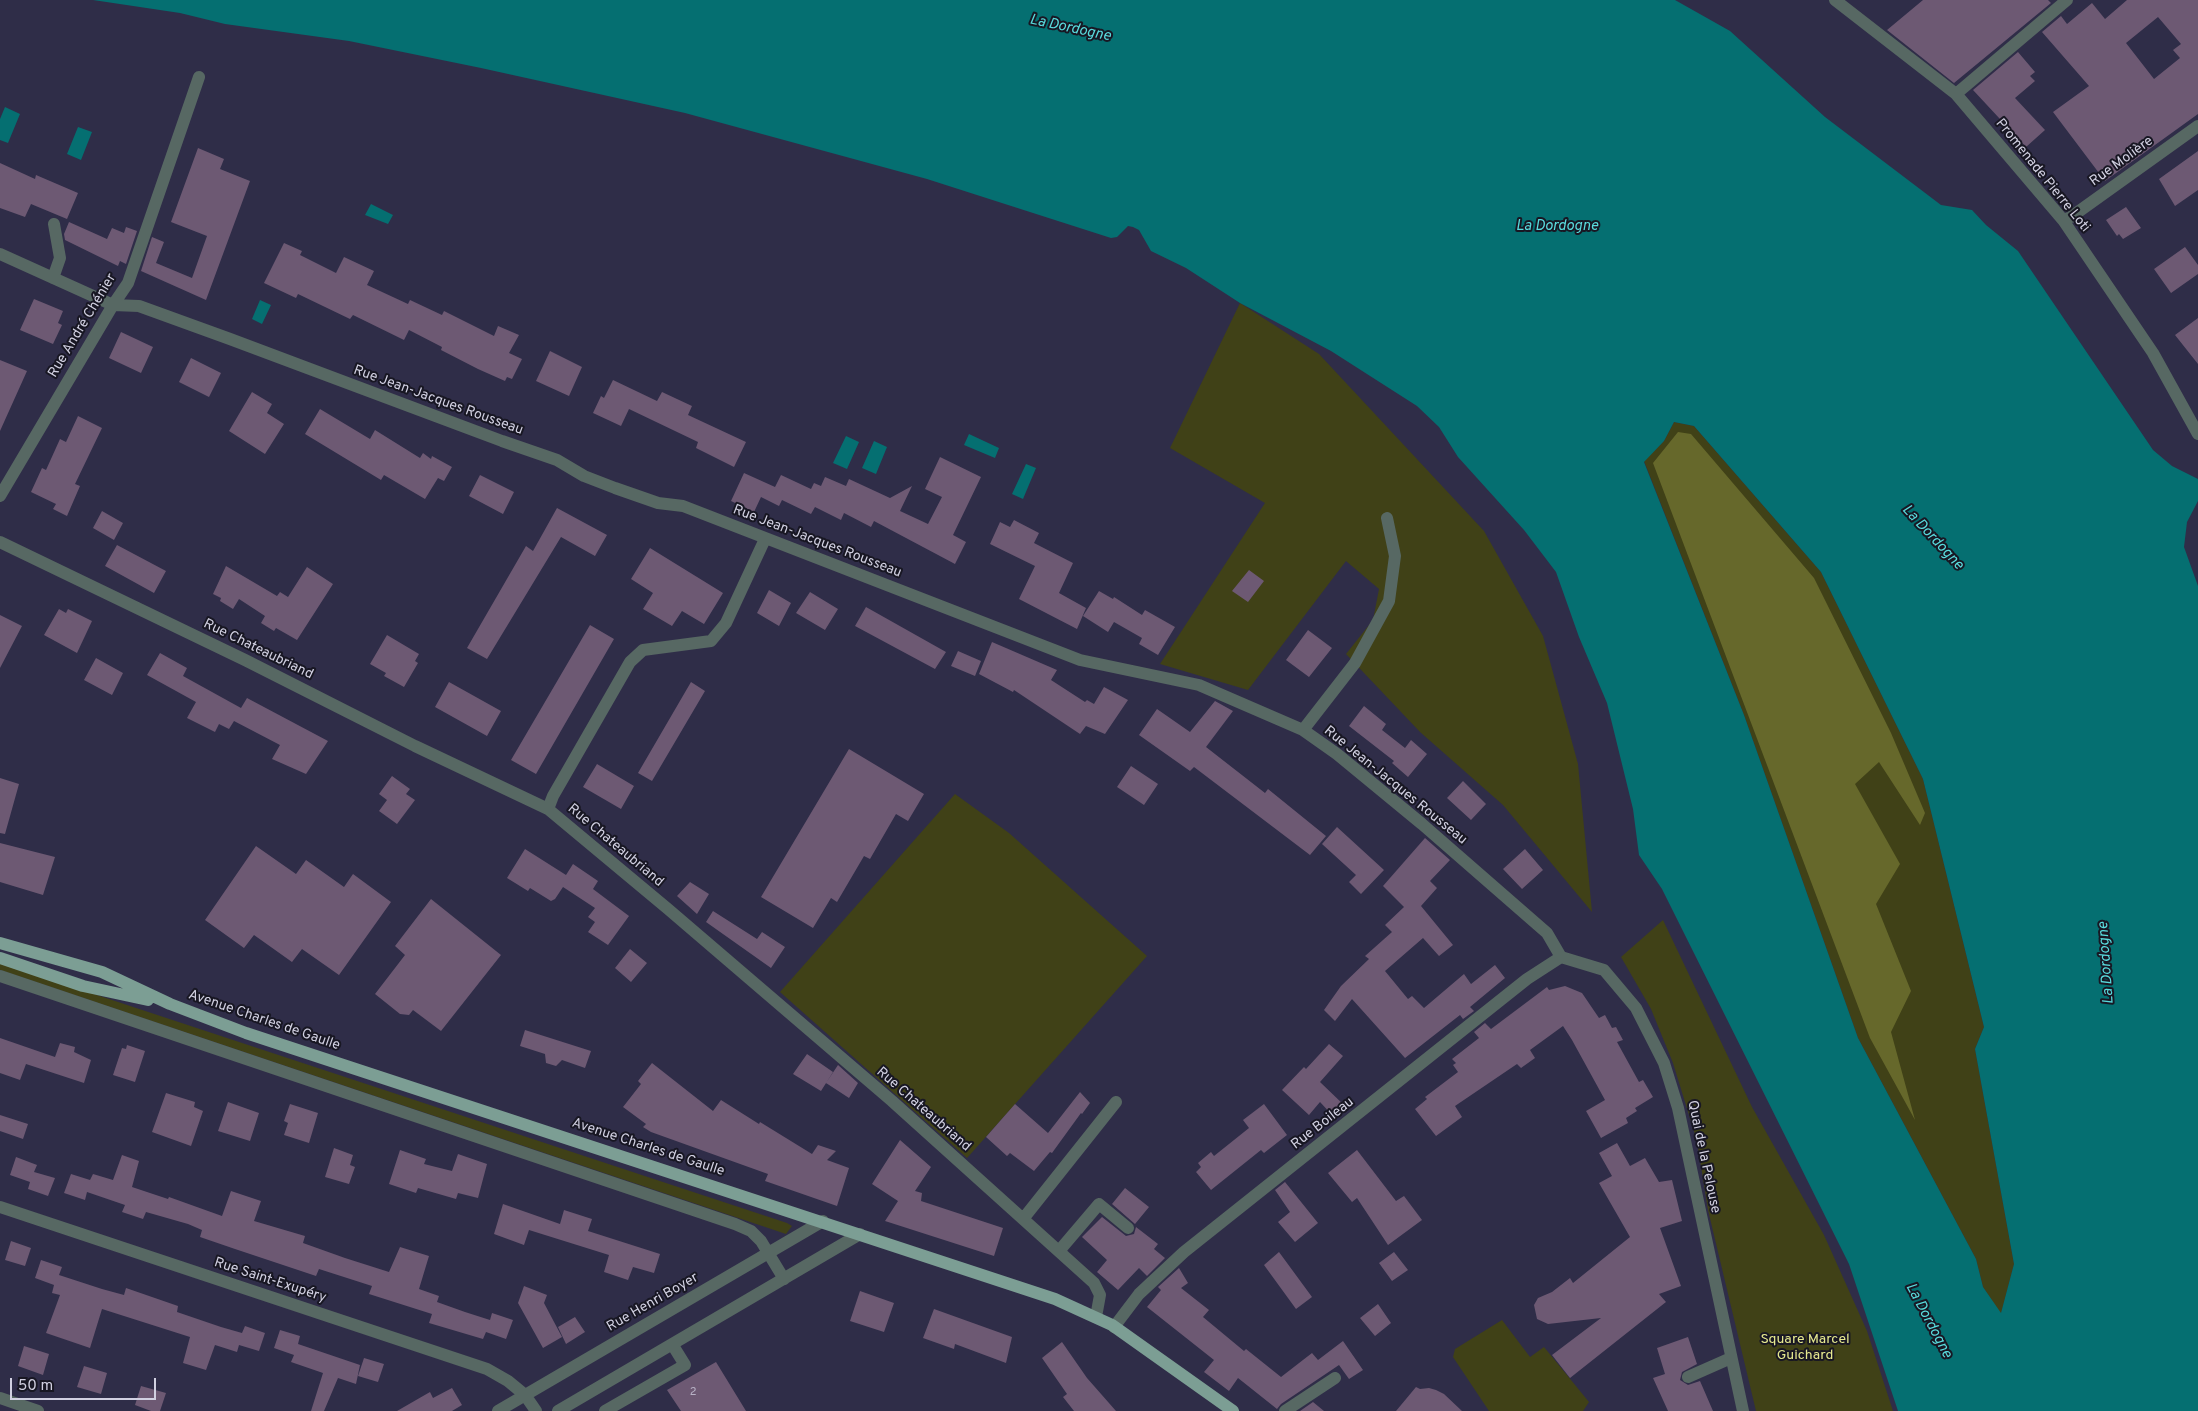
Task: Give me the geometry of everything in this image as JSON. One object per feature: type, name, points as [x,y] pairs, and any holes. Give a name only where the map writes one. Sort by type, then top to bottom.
[{"type":"main road","name":"Avenue Charles de Gaulle","points":[[0,943],[102,972],[170,1004],[246,1033],[823,1221],[1055,1299],[1114,1327],[1229,1410]]},
{"type":"main road","name":"Avenue Charles de Gaulle","points":[[0,958],[83,986],[170,1004]]},
{"type":"street","name":"Promenade Pierre Loti","points":[[1835,0],[1956,94],[2063,220],[2153,353],[2198,434]]},
{"type":"street","points":[[1956,94],[2067,0]]},
{"type":"street","name":"Rue André Chénier","points":[[0,496],[113,305],[128,284],[199,76]]},
{"type":"street","name":"Rue Molière","points":[[2063,220],[2071,217],[2198,126]]},
{"type":"street","points":[[53,278],[60,258],[54,224]]},
{"type":"street","name":"Rue Jean-Jacques Rousseau","points":[[0,254],[113,305],[143,308],[557,460],[584,476],[615,488],[658,503],[683,506],[1080,660],[1199,685],[1303,730],[1337,754],[1422,824],[1514,907],[1547,933],[1561,957]]},
{"type":"street","points":[[1303,730],[1354,663],[1390,601],[1395,556],[1387,518]]},
{"type":"street","points":[[548,809],[553,796],[630,662],[643,650],[711,641],[726,623],[765,539]]},
{"type":"street","name":"Rue Chateaubriand","points":[[0,542],[43,561],[415,746],[548,809],[892,1101],[1094,1283],[1100,1295],[1096,1318]]},
{"type":"street","name":"Rue Boileau","points":[[1114,1327],[1139,1294],[1184,1252],[1527,979],[1561,957]]},
{"type":"street","name":"Quai de la Pelouse","points":[[1561,957],[1604,970],[1636,1008],[1664,1063],[1678,1108],[1743,1411]]},
{"type":"street","points":[[0,976],[735,1224],[751,1231],[761,1241],[784,1279]]},
{"type":"street","points":[[1023,1219],[1116,1102]]},
{"type":"street","points":[[1059,1251],[1099,1204],[1128,1228]]},
{"type":"street","name":"Rue Saint-Exupéry","points":[[0,1207],[487,1369],[508,1381],[525,1395],[536,1411]]},
{"type":"street","name":"Rue Henri Boyer","points":[[498,1411],[823,1221]]},
{"type":"street","points":[[558,1411],[860,1234]]},
{"type":"street","points":[[605,1411],[685,1365],[672,1344]]},
{"type":"street","points":[[1688,1377],[1732,1358]]},
{"type":"street","points":[[1285,1411],[1336,1378]]},
{"type":"street","points":[[0,1398],[38,1411]]},
{"type":"green space","points":[[1240,303],[1319,354],[1484,531],[1543,636],[1578,764],[1592,912],[1503,805],[1420,732],[1346,654],[1373,620],[1379,589],[1346,561],[1248,690],[1160,664],[1265,503],[1170,448]]},
{"type":"green space","points":[[1674,422],[1694,426],[1821,572],[1923,779],[1984,1027],[1975,1049],[2014,1264],[2001,1314],[1983,1287],[1976,1259],[1858,1038],[1744,715],[1644,461],[1664,441]]},
{"type":"green space","points":[[955,794],[1009,833],[1147,956],[967,1158],[780,992]]},
{"type":"green space","name":"Square Marcel Guichard","points":[[1663,920],[1752,1107],[1824,1235],[1867,1331],[1893,1411],[1756,1411],[1708,1210],[1697,1141],[1673,1063],[1651,1009],[1621,957]]},
{"type":"green space","points":[[0,963],[792,1226],[786,1234],[0,970]]},
{"type":"green space","points":[[1502,1320],[1530,1357],[1544,1347],[1589,1402],[1583,1411],[1489,1411],[1453,1357],[1455,1349]]},
{"type":"shaded area","points":[[1678,432],[1691,434],[1814,578],[1891,733],[1925,813],[1920,825],[1879,762],[1855,784],[1900,864],[1876,904],[1911,991],[1891,1032],[1915,1120],[1870,1038],[1653,463]]},
{"type":"water","name":"La Dordogne","points":[[93,0],[1675,0],[1730,31],[1825,117],[1941,205],[1972,210],[1986,225],[2018,251],[2153,450],[2172,466],[2198,479],[2198,501],[2187,522],[2184,547],[2198,586],[2198,1411],[1898,1411],[1849,1264],[1662,889],[1639,855],[1633,809],[1607,703],[1579,637],[1556,572],[1524,530],[1458,457],[1439,427],[1417,406],[1331,351],[1240,303],[1186,268],[1151,251],[1139,230],[1133,227],[1128,226],[1117,237],[1111,238],[927,179],[685,113],[349,41],[225,24],[180,13]],"holes":[[[1674,422],[1694,426],[1821,572],[1923,779],[1984,1027],[1975,1049],[2014,1264],[2001,1313],[1983,1287],[1976,1259],[1858,1038],[1744,715],[1644,462],[1664,441]]]},
{"type":"water","points":[[5,107],[20,114],[8,143],[0,140],[0,119]]},
{"type":"water","points":[[78,127],[92,132],[81,160],[67,154]]},
{"type":"water","points":[[371,204],[393,215],[388,224],[365,215]]},
{"type":"water","points":[[260,300],[271,305],[262,324],[252,319]]},
{"type":"water","points":[[969,434],[999,448],[995,458],[964,445]]},
{"type":"water","points":[[846,436],[859,442],[847,469],[833,463]]},
{"type":"water","points":[[874,441],[887,447],[876,474],[862,468]]},
{"type":"water","points":[[1026,464],[1036,468],[1023,499],[1012,494]]},
{"type":"building","points":[[1923,0],[2048,0],[2051,3],[1954,83],[1887,30]]},
{"type":"building","points":[[2127,0],[2198,0],[2198,114],[2105,181],[2053,112],[2089,86],[2042,32],[2061,16],[2067,24],[2092,3],[2105,19]],"holes":[[[2158,17],[2181,44],[2173,50],[2180,58],[2154,79],[2126,43]]]},
{"type":"building","points":[[2018,52],[2035,72],[2030,76],[2035,81],[2015,98],[2045,130],[2026,147],[1973,90]]},
{"type":"building","points":[[198,148],[224,159],[220,169],[250,181],[206,300],[141,271],[152,237],[164,242],[156,263],[192,278],[207,236],[171,222]]},
{"type":"building","points":[[2198,151],[2198,190],[2175,206],[2159,179]]},
{"type":"building","points":[[0,163],[35,179],[36,175],[78,193],[67,219],[31,204],[25,217],[0,208]]},
{"type":"building","points":[[2126,207],[2141,228],[2123,239],[2119,234],[2117,236],[2106,220]]},
{"type":"building","points":[[69,222],[107,239],[112,228],[124,233],[126,227],[137,231],[126,264],[120,261],[118,266],[65,240],[64,234]]},
{"type":"building","points":[[284,243],[302,251],[300,255],[336,273],[344,257],[374,271],[367,285],[408,304],[410,300],[442,315],[444,311],[494,336],[498,326],[519,335],[509,353],[522,359],[512,379],[507,377],[505,381],[478,369],[441,350],[442,347],[409,330],[404,340],[353,315],[350,319],[298,294],[296,298],[264,283]]},
{"type":"building","points":[[2185,247],[2198,265],[2198,274],[2171,293],[2154,269]]},
{"type":"building","points":[[34,299],[63,311],[58,323],[62,325],[53,344],[20,330]]},
{"type":"building","points":[[2198,318],[2198,364],[2175,335]]},
{"type":"building","points":[[121,332],[153,347],[141,373],[109,358]]},
{"type":"building","points":[[550,351],[582,367],[569,396],[536,381]]},
{"type":"building","points":[[191,358],[221,373],[209,397],[179,382]]},
{"type":"building","points":[[0,360],[27,371],[0,431]]},
{"type":"building","points":[[613,380],[657,401],[662,392],[692,406],[688,415],[746,442],[734,467],[696,448],[698,442],[629,409],[621,426],[593,413],[601,396],[604,398]]},
{"type":"building","points":[[252,392],[272,404],[267,413],[284,424],[265,454],[229,431]]},
{"type":"building","points":[[320,409],[370,439],[375,430],[420,458],[423,453],[431,459],[432,456],[452,467],[444,481],[438,478],[425,499],[384,475],[381,480],[305,434]]},
{"type":"building","points":[[78,416],[102,428],[75,484],[80,486],[67,516],[53,509],[56,504],[31,492],[42,468],[46,470],[60,439],[66,442]]},
{"type":"building","points":[[940,457],[981,477],[953,535],[966,542],[955,564],[874,521],[871,527],[844,513],[841,520],[815,507],[811,514],[782,500],[779,506],[761,497],[754,512],[731,501],[744,473],[775,487],[781,475],[811,489],[814,483],[821,486],[825,477],[846,486],[849,479],[890,498],[912,486],[900,511],[928,524],[942,497],[925,489]]},
{"type":"building","points":[[480,475],[514,492],[503,514],[469,496]]},
{"type":"building","points":[[557,508],[607,535],[595,556],[561,537],[487,659],[467,648],[526,546],[533,551]]},
{"type":"building","points":[[102,511],[123,523],[114,540],[93,528]]},
{"type":"building","points":[[1014,520],[1039,533],[1034,543],[1073,563],[1059,593],[1086,608],[1077,629],[1019,599],[1035,566],[990,544],[1000,522],[1010,527]]},
{"type":"building","points":[[117,545],[166,571],[154,593],[105,566]]},
{"type":"building","points":[[650,548],[723,593],[704,624],[682,611],[672,626],[643,609],[653,593],[631,579]]},
{"type":"building","points":[[226,566],[277,596],[280,592],[288,597],[307,567],[333,584],[297,640],[276,628],[274,631],[261,623],[265,616],[239,599],[233,609],[220,601],[221,598],[213,594]]},
{"type":"building","points":[[1249,570],[1264,581],[1248,602],[1232,591]]},
{"type":"building","points":[[769,590],[791,603],[779,626],[757,613]]},
{"type":"building","points":[[1099,591],[1113,599],[1114,597],[1142,615],[1145,610],[1175,627],[1158,655],[1139,644],[1142,638],[1114,622],[1108,632],[1083,616]]},
{"type":"building","points":[[810,592],[838,609],[825,630],[796,613]]},
{"type":"building","points":[[866,607],[946,652],[935,669],[855,626]]},
{"type":"building","points":[[59,609],[66,613],[68,609],[92,621],[77,653],[44,635]]},
{"type":"building","points":[[0,615],[22,626],[0,668]]},
{"type":"building","points":[[590,625],[614,639],[536,774],[511,760]]},
{"type":"building","points":[[1308,630],[1332,648],[1309,677],[1286,660]]},
{"type":"building","points":[[387,635],[419,654],[415,661],[418,663],[404,687],[384,676],[386,673],[370,664]]},
{"type":"building","points":[[992,642],[1057,670],[1051,680],[1085,702],[1087,700],[1094,704],[1104,687],[1128,700],[1105,734],[1086,726],[1080,734],[1014,690],[1013,692],[979,674]]},
{"type":"building","points":[[958,651],[981,661],[975,676],[951,666]]},
{"type":"building","points":[[160,653],[187,668],[183,676],[241,708],[247,698],[328,741],[306,774],[272,759],[280,745],[234,721],[229,729],[219,724],[215,732],[187,718],[196,702],[147,675]]},
{"type":"building","points":[[96,658],[123,673],[112,695],[84,680]]},
{"type":"building","points":[[449,682],[501,711],[487,736],[435,707]]},
{"type":"building","points":[[691,682],[705,691],[652,781],[638,773]]},
{"type":"building","points":[[1215,701],[1233,711],[1206,747],[1265,793],[1268,789],[1326,836],[1310,855],[1194,767],[1190,771],[1139,735],[1157,709],[1190,732]]},
{"type":"building","points":[[1364,706],[1386,724],[1382,730],[1405,748],[1411,740],[1427,754],[1408,777],[1392,763],[1394,761],[1349,726]]},
{"type":"building","points":[[849,749],[924,794],[908,821],[896,814],[870,859],[864,856],[837,902],[831,898],[813,928],[761,897]]},
{"type":"building","points":[[597,764],[634,786],[621,809],[583,787]]},
{"type":"building","points":[[1131,766],[1158,784],[1144,805],[1117,787]]},
{"type":"building","points":[[392,776],[410,789],[406,794],[415,800],[397,824],[379,811],[387,800],[379,794]]},
{"type":"building","points":[[0,778],[19,784],[5,834],[0,833]]},
{"type":"building","points":[[1463,781],[1486,804],[1471,820],[1447,798]]},
{"type":"building","points":[[1337,827],[1384,870],[1361,894],[1349,882],[1356,875],[1322,844]]},
{"type":"building","points":[[1425,838],[1450,860],[1430,881],[1437,888],[1421,906],[1453,945],[1439,956],[1423,938],[1385,971],[1408,999],[1412,996],[1424,1008],[1464,974],[1471,984],[1495,965],[1505,978],[1470,1007],[1474,1011],[1463,1019],[1460,1015],[1405,1058],[1352,999],[1335,1021],[1324,1010],[1341,986],[1369,959],[1365,956],[1392,932],[1385,925],[1404,907],[1383,886]]},
{"type":"building","points":[[0,843],[55,857],[43,895],[0,882]]},
{"type":"building","points":[[256,846],[296,874],[306,860],[344,887],[353,874],[391,902],[339,975],[302,949],[292,962],[254,935],[244,948],[205,920]]},
{"type":"building","points":[[525,849],[566,875],[573,864],[598,881],[593,889],[629,916],[608,945],[588,932],[595,922],[588,917],[595,908],[563,887],[555,899],[551,901],[530,888],[528,891],[507,878]]},
{"type":"building","points":[[1525,849],[1543,870],[1522,889],[1503,869]]},
{"type":"building","points":[[690,882],[709,894],[697,914],[677,896]]},
{"type":"building","points":[[431,899],[501,955],[441,1031],[413,1010],[409,1015],[400,1014],[375,994],[405,955],[395,946]]},
{"type":"building","points":[[713,911],[757,939],[762,932],[785,947],[771,968],[706,922]]},
{"type":"building","points":[[630,949],[647,963],[631,982],[615,968]]},
{"type":"building","points":[[1565,986],[1582,993],[1599,1018],[1605,1015],[1612,1028],[1616,1027],[1623,1040],[1617,1042],[1639,1082],[1643,1080],[1653,1097],[1635,1108],[1637,1111],[1626,1118],[1628,1123],[1601,1138],[1586,1111],[1605,1100],[1563,1026],[1530,1050],[1535,1058],[1521,1068],[1517,1064],[1455,1106],[1462,1117],[1436,1136],[1415,1109],[1427,1099],[1425,1097],[1458,1072],[1453,1065],[1456,1063],[1452,1059],[1479,1038],[1474,1032],[1485,1023],[1491,1029],[1547,987],[1549,990]]},
{"type":"building","points":[[525,1030],[591,1051],[585,1068],[562,1060],[556,1066],[546,1063],[545,1054],[520,1046]]},
{"type":"building","points":[[0,1038],[55,1057],[60,1043],[75,1047],[74,1052],[91,1060],[84,1083],[26,1064],[20,1080],[0,1073]]},
{"type":"building","points":[[1329,1044],[1343,1056],[1320,1082],[1345,1106],[1333,1116],[1320,1102],[1309,1115],[1282,1090],[1304,1067],[1306,1069]]},
{"type":"building","points":[[127,1045],[145,1051],[135,1082],[113,1075],[122,1048],[126,1049]]},
{"type":"building","points":[[807,1054],[833,1072],[821,1091],[793,1074]]},
{"type":"building","points":[[652,1063],[713,1111],[721,1100],[812,1154],[818,1145],[836,1151],[827,1160],[849,1168],[837,1206],[765,1181],[768,1174],[651,1132],[643,1127],[646,1124],[623,1107],[641,1084],[638,1081]]},
{"type":"building","points":[[838,1065],[858,1083],[849,1098],[826,1083]]},
{"type":"building","points":[[1080,1092],[1090,1103],[1052,1153],[1050,1152],[1034,1171],[1010,1153],[1007,1156],[986,1137],[1015,1104],[1048,1133]]},
{"type":"building","points":[[166,1093],[195,1102],[194,1107],[203,1111],[191,1146],[152,1132]]},
{"type":"building","points":[[228,1102],[259,1113],[250,1141],[218,1131]]},
{"type":"building","points":[[290,1104],[318,1113],[309,1143],[284,1135],[288,1123],[284,1121]]},
{"type":"building","points":[[1264,1104],[1287,1135],[1264,1153],[1261,1150],[1211,1190],[1196,1172],[1201,1167],[1198,1163],[1211,1152],[1214,1156],[1249,1128],[1243,1120]]},
{"type":"building","points":[[0,1115],[28,1124],[23,1139],[0,1131]]},
{"type":"building","points":[[900,1140],[931,1167],[915,1191],[922,1193],[921,1201],[1003,1228],[994,1256],[885,1221],[898,1201],[872,1184]]},
{"type":"building","points":[[1617,1143],[1630,1166],[1645,1158],[1659,1182],[1672,1180],[1682,1221],[1660,1228],[1681,1286],[1659,1294],[1666,1302],[1570,1378],[1552,1355],[1601,1318],[1548,1324],[1537,1319],[1534,1305],[1538,1298],[1552,1292],[1570,1278],[1573,1283],[1630,1237],[1599,1183],[1612,1176],[1599,1153]]},
{"type":"building","points":[[334,1148],[353,1155],[350,1165],[355,1167],[349,1184],[325,1177]]},
{"type":"building","points":[[400,1150],[426,1159],[424,1164],[452,1171],[458,1154],[487,1164],[478,1198],[458,1193],[456,1199],[418,1188],[416,1193],[389,1184]]},
{"type":"building","points":[[1357,1150],[1396,1201],[1404,1196],[1422,1220],[1388,1245],[1357,1198],[1352,1202],[1328,1173]]},
{"type":"building","points":[[122,1155],[139,1161],[132,1187],[168,1199],[169,1197],[222,1216],[231,1191],[261,1201],[254,1221],[305,1236],[303,1243],[345,1258],[389,1272],[400,1247],[429,1256],[419,1289],[439,1296],[437,1302],[465,1312],[490,1320],[492,1313],[513,1320],[506,1339],[486,1332],[483,1339],[429,1323],[432,1314],[369,1294],[372,1286],[319,1269],[316,1276],[235,1249],[200,1237],[202,1230],[188,1224],[146,1212],[143,1219],[122,1212],[125,1205],[87,1192],[85,1200],[64,1193],[71,1174],[90,1180],[93,1174],[113,1180]]},
{"type":"building","points":[[16,1157],[37,1165],[34,1172],[55,1178],[48,1196],[28,1189],[30,1182],[10,1175]]},
{"type":"building","points":[[1285,1182],[1318,1223],[1295,1242],[1278,1222],[1290,1212],[1275,1190]]},
{"type":"building","points":[[1125,1188],[1149,1207],[1135,1224],[1112,1204]]},
{"type":"building","points":[[503,1204],[560,1224],[564,1210],[592,1219],[588,1231],[660,1254],[654,1273],[633,1267],[628,1280],[604,1272],[609,1255],[529,1230],[524,1245],[494,1234]]},
{"type":"building","points":[[1102,1217],[1126,1236],[1134,1234],[1136,1227],[1158,1244],[1154,1249],[1165,1258],[1147,1276],[1139,1268],[1118,1290],[1097,1272],[1107,1260],[1082,1237]]},
{"type":"building","points":[[11,1241],[31,1248],[25,1266],[5,1260]]},
{"type":"building","points":[[1279,1252],[1312,1297],[1296,1309],[1264,1265]]},
{"type":"building","points":[[1394,1252],[1408,1270],[1392,1281],[1379,1263]]},
{"type":"building","points":[[41,1260],[62,1267],[59,1275],[124,1295],[126,1288],[178,1306],[177,1312],[242,1333],[245,1326],[265,1333],[259,1351],[239,1345],[237,1352],[215,1345],[206,1370],[183,1363],[190,1337],[102,1309],[90,1348],[46,1333],[60,1295],[52,1293],[54,1285],[35,1278]]},
{"type":"building","points":[[1179,1268],[1188,1283],[1181,1288],[1209,1310],[1203,1317],[1244,1351],[1246,1349],[1281,1377],[1312,1353],[1318,1360],[1343,1341],[1363,1370],[1349,1379],[1339,1365],[1281,1404],[1277,1409],[1238,1378],[1229,1391],[1204,1372],[1214,1360],[1147,1307],[1161,1290],[1158,1287]]},
{"type":"building","points":[[524,1286],[547,1295],[544,1303],[562,1337],[543,1348],[518,1303]]},
{"type":"building","points":[[860,1291],[894,1303],[884,1332],[850,1321]]},
{"type":"building","points":[[1378,1304],[1391,1323],[1375,1336],[1360,1318]]},
{"type":"building","points":[[934,1309],[1012,1337],[1006,1363],[955,1344],[954,1349],[923,1338]]},
{"type":"building","points":[[575,1317],[585,1332],[566,1344],[558,1327]]},
{"type":"building","points":[[280,1330],[300,1336],[298,1344],[360,1365],[356,1384],[338,1378],[324,1411],[311,1411],[323,1373],[291,1362],[294,1355],[274,1348]]},
{"type":"building","points":[[1688,1337],[1697,1364],[1682,1372],[1680,1380],[1688,1385],[1700,1381],[1713,1411],[1668,1411],[1653,1378],[1665,1374],[1657,1348]]},
{"type":"building","points":[[1062,1342],[1087,1378],[1116,1411],[1074,1411],[1063,1397],[1067,1394],[1042,1358]]},
{"type":"building","points":[[24,1346],[49,1354],[43,1375],[18,1366]]},
{"type":"building","points":[[364,1358],[384,1364],[378,1382],[358,1376]]},
{"type":"building","points":[[716,1362],[746,1411],[681,1411],[667,1390]]},
{"type":"building","points":[[84,1366],[107,1373],[101,1394],[77,1387]]},
{"type":"building","points":[[141,1386],[166,1393],[160,1411],[151,1411],[135,1405]]},
{"type":"building","points":[[1416,1387],[1420,1389],[1429,1388],[1444,1394],[1462,1411],[1396,1411]]},
{"type":"building","points":[[452,1388],[462,1405],[452,1411],[397,1411],[430,1392],[433,1398]]},
{"type":"building","points":[[1313,1402],[1324,1411],[1300,1411]]}]
